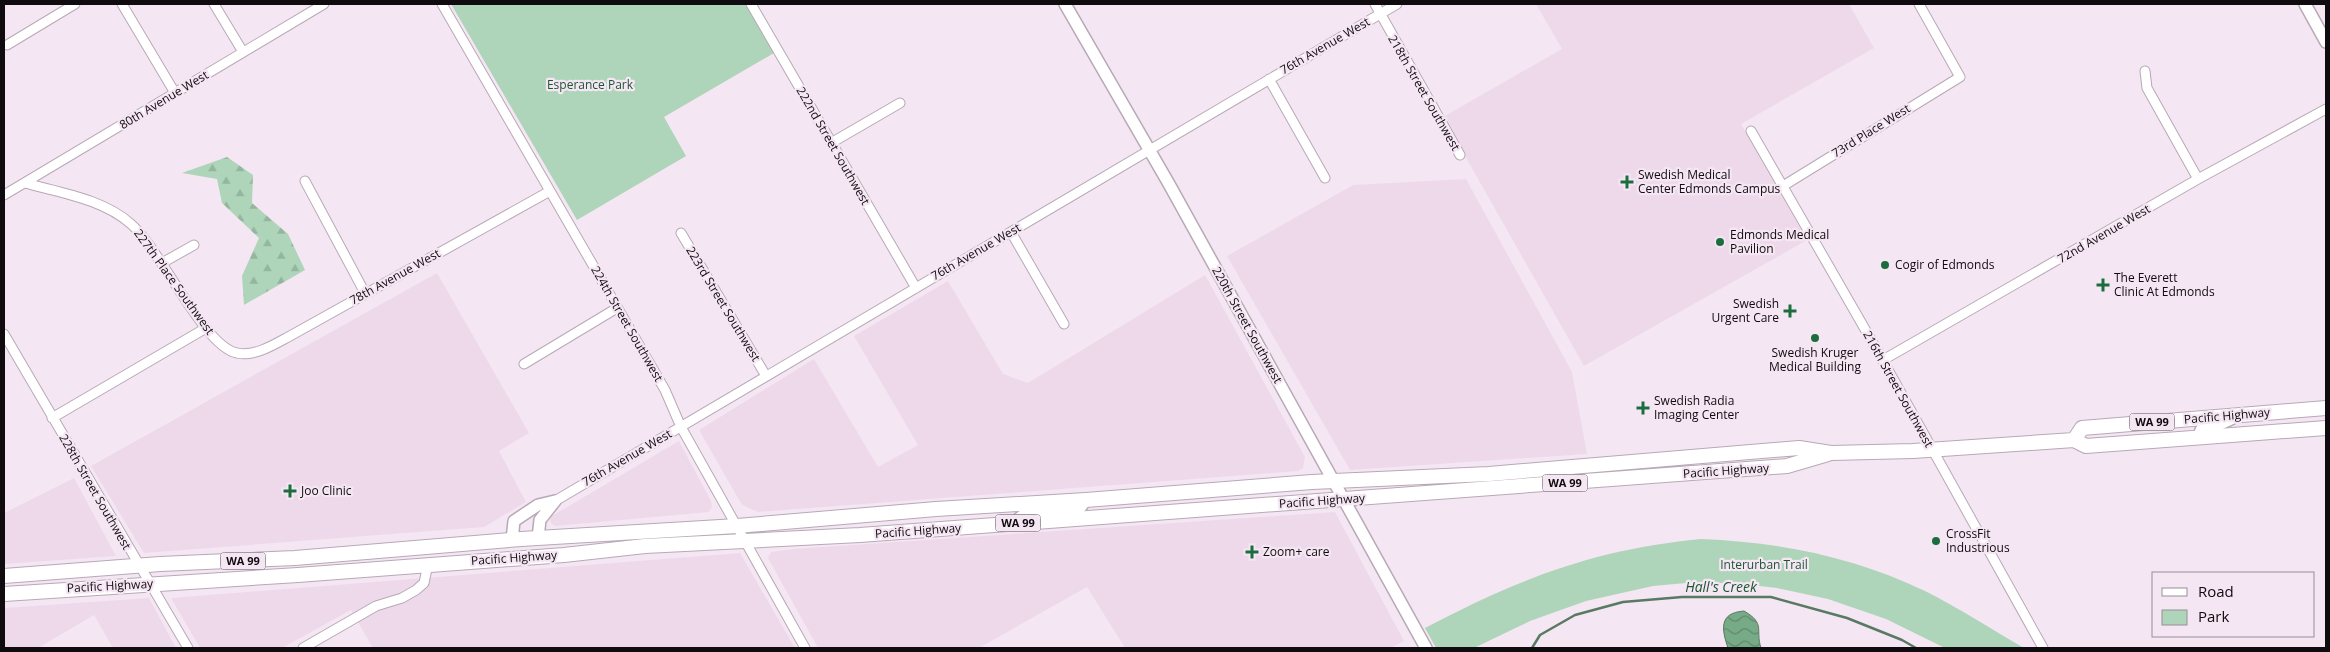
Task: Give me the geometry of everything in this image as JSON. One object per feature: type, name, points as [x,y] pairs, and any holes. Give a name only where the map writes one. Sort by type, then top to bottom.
[{"type":"highway","name":"Pacific Highway","points":[[2074,440],[2082,428],[2326,408]]},
{"type":"highway","name":"Pacific Highway","points":[[4,576],[138,565],[294,558],[538,538],[737,526],[936,509],[1334,482],[1490,474],[1799,448],[1831,453],[1932,450],[2074,440],[2086,446],[2326,428]]},
{"type":"highway","name":"Pacific Highway","points":[[4,594],[564,554],[620,548],[860,535],[1786,466],[1831,453]]},
{"type":"main road","name":"220th Street Southwest","points":[[1065,4],[1149,149],[1426,648]]},
{"type":"main road","points":[[2305,4],[2326,42]]},
{"type":"main road","points":[[2200,437],[2200,432],[2204,428],[2214,427],[2237,416]]},
{"type":"main road","points":[[538,538],[540,520],[555,500]]},
{"type":"main road","points":[[512,540],[514,520],[538,505],[555,500]]},
{"type":"main road","points":[[1011,524],[1025,514],[1080,508],[1086,500]]},
{"type":"street","points":[[7,45],[75,4]]},
{"type":"street","points":[[122,4],[175,93]]},
{"type":"street","points":[[214,4],[243,52]]},
{"type":"street","name":"80th Avenue West","points":[[4,195],[324,4]]},
{"type":"street","name":"224th Street Southwest","points":[[442,4],[665,390],[681,427],[805,648]]},
{"type":"street","name":"222nd Street Southwest","points":[[751,4],[916,288]]},
{"type":"street","name":"218th Street Southwest","points":[[1375,4],[1460,155]]},
{"type":"street","name":"76th Avenue West","points":[[555,500],[1397,4]]},
{"type":"street","name":"73rd Place West","points":[[1783,186],[1960,77],[1919,4]]},
{"type":"street","points":[[2145,71],[2147,88],[2198,180]]},
{"type":"street","points":[[1269,79],[1325,178]]},
{"type":"street","points":[[831,143],[900,103]]},
{"type":"street","name":"72nd Avenue West","points":[[1883,360],[2326,109]]},
{"type":"street","name":"216th Street Southwest","points":[[1751,130],[1883,360],[2043,648]]},
{"type":"street","points":[[305,181],[365,292]]},
{"type":"street","name":"227th Place Southwest","points":[[25,183],[101,205],[119,214],[147,241],[206,328],[221,346],[236,353]]},
{"type":"street","name":"78th Avenue West","points":[[236,353],[252,353],[270,346],[550,191]]},
{"type":"street","name":"223rd Street Southwest","points":[[680,232],[766,376]]},
{"type":"street","points":[[1011,232],[1064,324]]},
{"type":"street","points":[[162,262],[194,245]]},
{"type":"street","points":[[524,364],[617,308]]},
{"type":"street","points":[[52,418],[206,328]]},
{"type":"street","name":"228th Street Southwest","points":[[4,334],[188,648]]},
{"type":"street","points":[[689,440],[694,427],[704,413]]},
{"type":"street","points":[[303,648],[383,603],[402,598],[421,586],[426,577],[428,564]]},
{"type":"shaded area","name":"Swedish Medical Center Edmonds Campus","points":[[1536,4],[1849,4],[1874,48],[1741,124],[1807,240],[1584,366],[1443,117],[1562,49]]},
{"type":"shaded area","points":[[1466,179],[1572,372],[1587,454],[1350,470],[1227,256],[1353,185]]},
{"type":"shaded area","points":[[437,273],[529,433],[499,451],[526,502],[484,527],[144,553],[91,466]]},
{"type":"shaded area","points":[[1205,275],[1305,457],[1303,468],[1298,471],[758,512],[742,505],[699,430],[814,359],[878,467],[918,445],[854,336],[948,281],[1003,374],[1028,383]]},
{"type":"shaded area","points":[[679,441],[711,501],[712,507],[709,512],[555,526],[551,523],[550,518],[552,516]]},
{"type":"shaded area","points":[[74,478],[116,556],[4,564],[4,513]]},
{"type":"shaded area","points":[[1335,512],[1404,641],[1391,648],[1125,648],[1087,587],[979,648],[818,648],[768,558],[771,552],[793,549]]},
{"type":"shaded area","points":[[740,553],[795,648],[373,648],[351,610],[282,648],[200,648],[171,598]]},
{"type":"shaded area","points":[[149,598],[176,648],[113,648],[94,615],[38,648],[4,648],[4,608]]},
{"type":"green space","name":"Esperance Park","points":[[451,4],[745,4],[774,53],[664,117],[686,156],[577,220]]},
{"type":"green space","points":[[227,157],[253,175],[252,203],[288,234],[305,270],[244,305],[242,276],[259,238],[222,203],[217,179],[182,173]]},
{"type":"green space","name":"Interurban Trail","points":[[1701,539],[1759,544],[1816,553],[1871,569],[1925,591],[1963,611],[2024,648],[1945,648],[1886,619],[1828,599],[1777,588],[1697,582],[1653,586],[1586,601],[1530,621],[1474,648],[1436,648],[1425,628],[1492,595],[1558,569],[1626,550]]},
{"type":"water","points":[[1744,611],[1757,623],[1761,648],[1728,648],[1724,635],[1726,619],[1736,612]]},
{"type":"waterway","name":"Hall's Creek","points":[[1532,648],[1540,635],[1575,615],[1623,602],[1682,597],[1771,597],[1847,618],[1902,640],[1916,648]]},
{"type":"place","name":"Swedish Medical Center Edmonds Campus","points":[[1627,182]]},
{"type":"place","name":"Edmonds Medical Pavilion","points":[[1720,242]]},
{"type":"place","name":"Cogir of Edmonds","points":[[1885,265]]},
{"type":"place","name":"The Everett Clinic At Edmonds","points":[[2103,285]]},
{"type":"place","name":"Swedish Urgent Care","points":[[1790,311]]},
{"type":"place","name":"Swedish Kruger Medical Building","points":[[1815,338]]},
{"type":"place","name":"Swedish Radia Imaging Center","points":[[1643,408]]},
{"type":"place","name":"Joo Clinic","points":[[290,491]]},
{"type":"place","name":"CrossFit Industrious","points":[[1936,541]]},
{"type":"place","name":"Zoom+ care","points":[[1252,552]]}]
